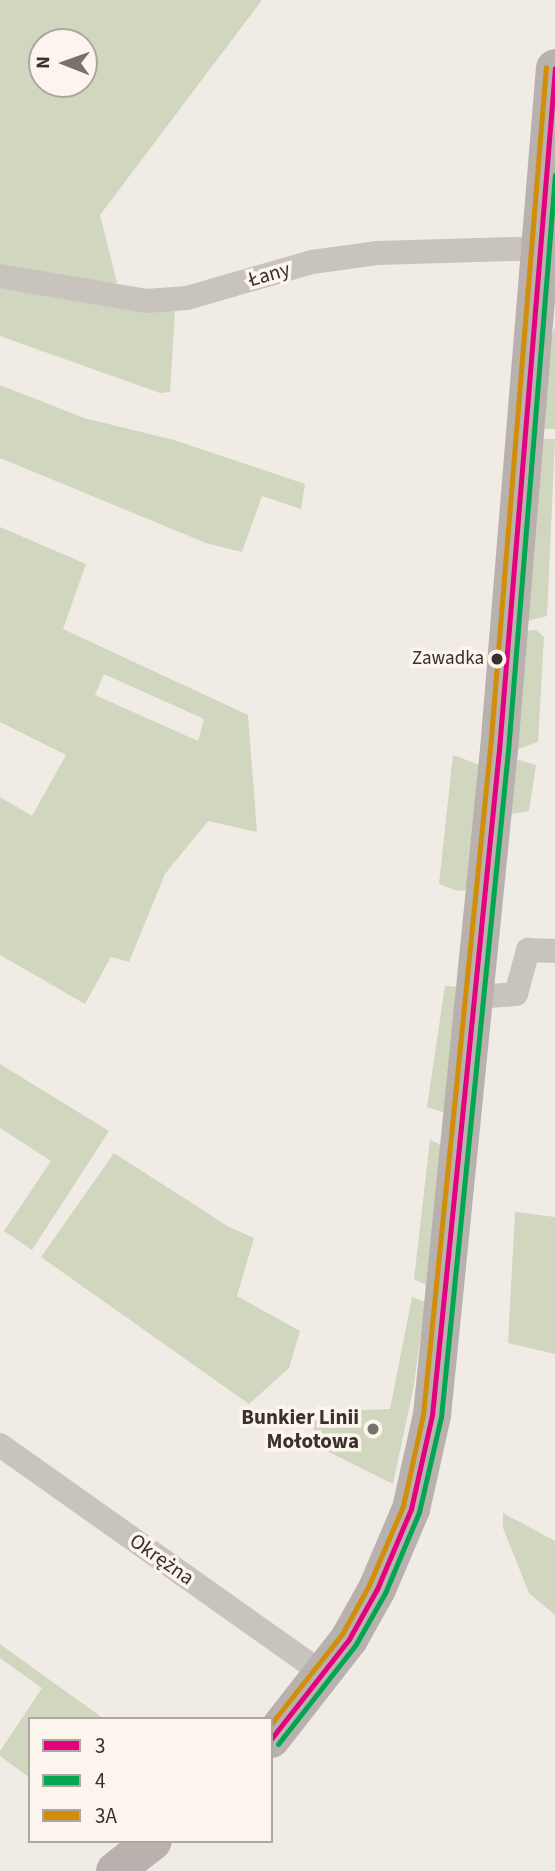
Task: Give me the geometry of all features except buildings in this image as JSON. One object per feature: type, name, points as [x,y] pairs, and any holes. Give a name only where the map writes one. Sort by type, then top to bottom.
[{"type":"main road","points":[[273,1738],[324,1674],[377,1589],[411,1509],[425,1451],[447,1303],[476,997],[547,231],[555,68]]},
{"type":"main road","points":[[115,1871],[150,1843]]},
{"type":"street","name":"Łany","points":[[0,276],[146,301],[187,298],[312,262],[547,231]]},
{"type":"street","points":[[476,997],[516,994],[528,950],[555,951]]},
{"type":"street","name":"Okrężna","points":[[0,1445],[324,1674]]},
{"type":"green space","points":[[0,0],[262,0],[100,215],[117,282],[110,287],[0,271]]},
{"type":"green space","points":[[0,287],[175,310],[170,392],[160,393],[0,336]]},
{"type":"green space","points":[[555,327],[555,429],[547,429],[540,428],[546,349]]},
{"type":"green space","points":[[0,385],[84,418],[174,440],[305,484],[301,509],[262,496],[242,552],[206,543],[0,458]]},
{"type":"green space","points":[[542,439],[555,439],[547,616],[527,621]]},
{"type":"green space","points":[[0,527],[86,564],[63,629],[248,715],[257,832],[208,821],[165,874],[129,962],[111,957],[85,1004],[0,955],[0,797],[32,816],[66,755],[0,722]],"holes":[[[104,674],[204,719],[198,741],[95,695]]]},
{"type":"green space","points":[[536,630],[544,637],[538,742],[516,750],[524,631]]},
{"type":"green space","points":[[453,755],[483,766],[472,889],[458,891],[439,884]]},
{"type":"green space","points":[[519,760],[536,765],[529,811],[507,815],[510,764]]},
{"type":"green space","points":[[445,986],[463,987],[446,1113],[427,1107]]},
{"type":"green space","points":[[0,1064],[109,1131],[32,1250],[4,1231],[51,1161],[0,1128]]},
{"type":"green space","points":[[430,1140],[442,1145],[426,1285],[414,1279]]},
{"type":"green space","points":[[114,1153],[229,1227],[254,1238],[237,1296],[300,1331],[289,1368],[249,1404],[41,1257]]},
{"type":"green space","points":[[515,1212],[555,1217],[555,1354],[508,1343]]},
{"type":"green space","points":[[412,1297],[425,1302],[414,1385],[393,1484],[311,1443],[315,1421],[336,1411],[390,1409]]},
{"type":"green space","points":[[503,1513],[555,1541],[555,1615],[529,1593],[503,1528]]},
{"type":"green space","points":[[0,1644],[101,1717],[28,1717],[28,1777],[0,1756],[0,1751],[42,1688],[0,1658]]},
{"type":"transit line","name":"3A","points":[[273,1721],[342,1634],[369,1585],[403,1506],[423,1414],[490,749],[546,67]]},
{"type":"transit line","name":"3","points":[[273,1736],[349,1639],[377,1589],[411,1509],[432,1415],[499,750],[555,68]]},
{"type":"transit line","name":"4","points":[[278,1744],[356,1644],[385,1593],[419,1512],[441,1417],[508,751],[555,175]]},
{"type":"place","name":"Zawadka","points":[[497,659]]},
{"type":"place","name":"Bunkier Linii Mołotowa","points":[[373,1429]]}]
